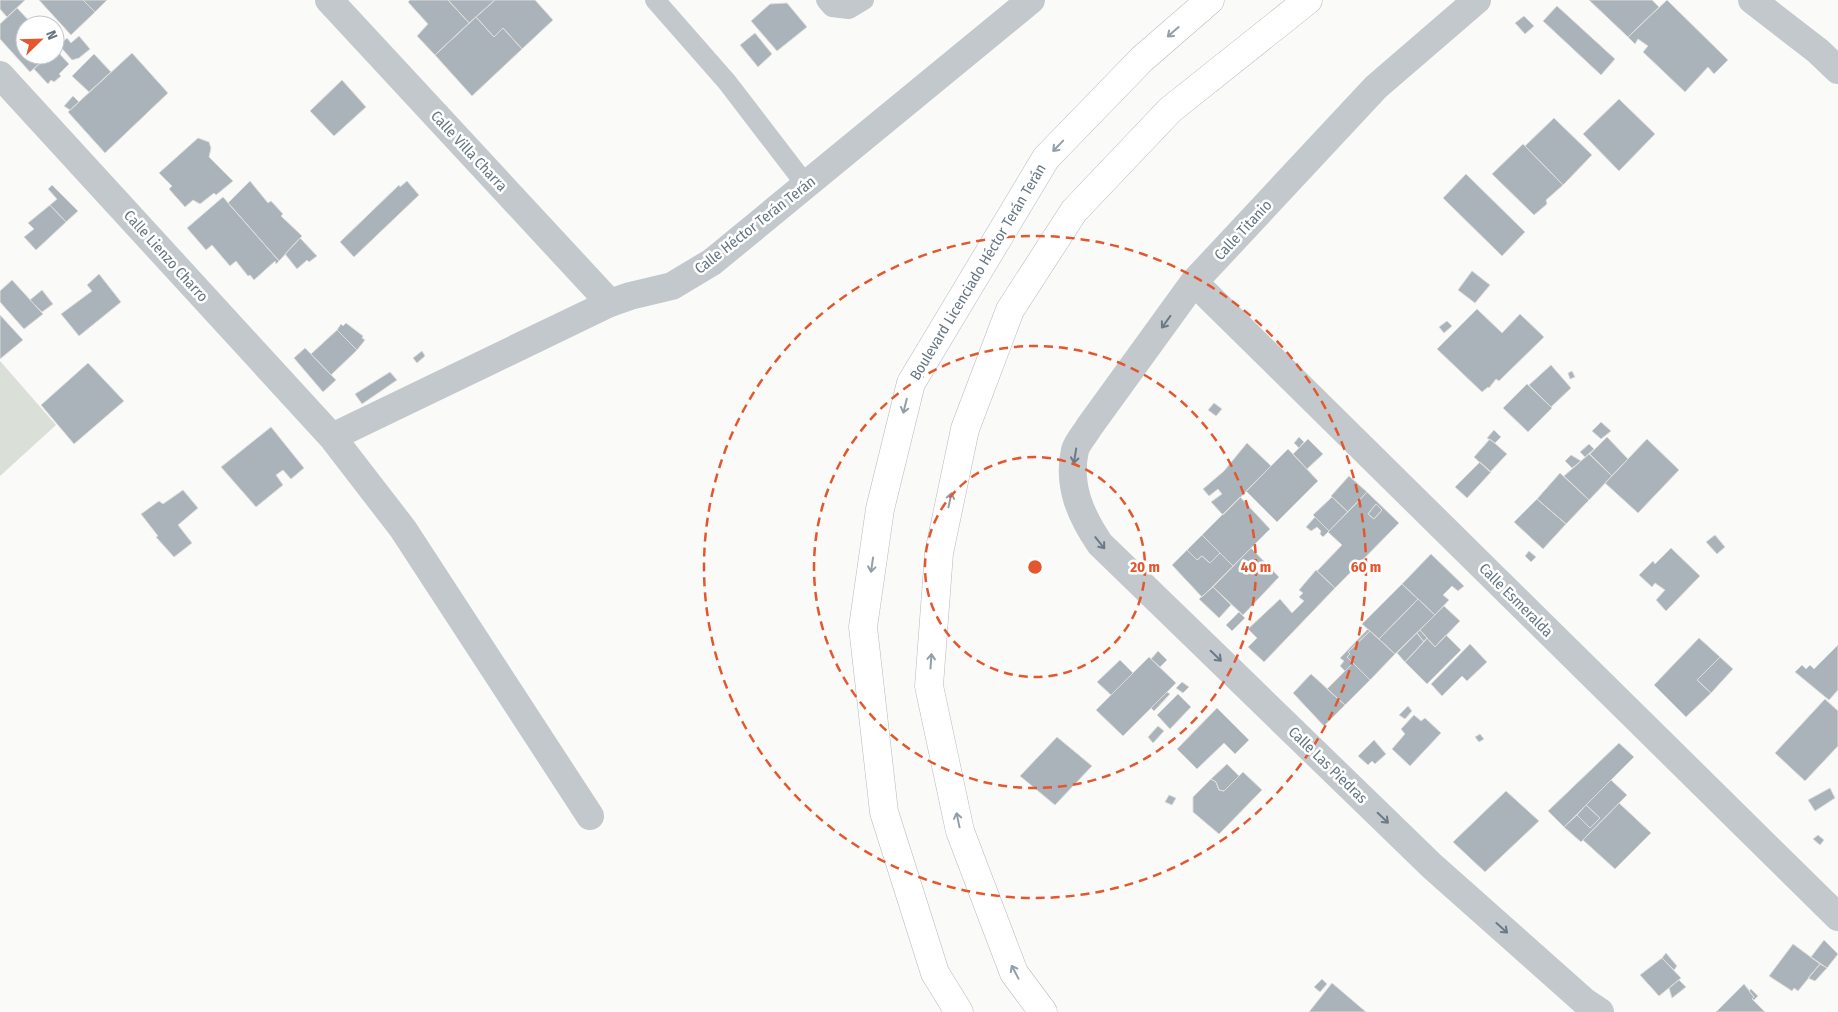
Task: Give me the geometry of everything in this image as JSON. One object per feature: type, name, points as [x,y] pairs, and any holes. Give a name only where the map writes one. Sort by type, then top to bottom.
[{"type":"main road","name":"Boulevard Licenciado Héctor Terán Terán","points":[[959,1012],[936,973],[884,812],[863,627],[880,509],[911,383],[1046,158],[1142,59],[1210,0]]},
{"type":"main road","points":[[1043,1012],[1014,973],[960,831],[929,686],[938,553],[965,429],[1010,310],[1074,211],[1170,110],[1308,0]]},
{"type":"street","name":"Calle Villa Charra","points":[[329,0],[610,303]]},
{"type":"street","name":"Calle Héctor Terán Terán","points":[[332,437],[610,303],[672,286],[712,262],[1031,0]]},
{"type":"street","name":"Calle Titanio","points":[[1076,500],[1073,476],[1076,449],[1089,427],[1194,282],[1376,87],[1477,0]]},
{"type":"street","points":[[1752,0],[1818,51],[1838,70]]},
{"type":"street","name":"Calle Lienzo Charro","points":[[0,75],[332,437],[403,530],[590,816]]},
{"type":"street","name":"Calle Esmeralda","points":[[1194,282],[1838,917]]},
{"type":"street","name":"Calle Las Piedras","points":[[1076,500],[1086,523],[1100,544],[1432,866],[1585,1002],[1600,1012]]},
{"type":"lane","points":[[655,0],[727,82],[806,185]]},
{"type":"lane","points":[[826,0],[832,7],[849,9],[864,0]]},
{"type":"shaded area","points":[[0,361],[56,425],[0,476]]},
{"type":"building","points":[[0,0],[25,0],[7,17],[0,9]]},
{"type":"building","points":[[39,0],[83,0],[95,12],[71,35],[65,28],[65,15],[53,15]]},
{"type":"building","points":[[83,0],[107,0],[95,12]]},
{"type":"building","points":[[410,0],[448,0],[469,23],[435,55],[417,36],[428,24],[408,2]]},
{"type":"building","points":[[448,0],[495,0],[469,23]]},
{"type":"building","points":[[495,0],[535,0],[553,20],[522,49],[503,28],[494,37],[476,17]]},
{"type":"building","points":[[1589,0],[1652,0],[1659,7],[1628,37]]},
{"type":"building","points":[[1667,0],[1728,60],[1714,74],[1708,67],[1685,92],[1643,52],[1648,46],[1638,39],[1635,44],[1628,37]]},
{"type":"building","points":[[787,3],[807,27],[777,51],[751,21],[770,4]]},
{"type":"building","points":[[1557,6],[1615,59],[1601,75],[1543,21]]},
{"type":"building","points":[[17,8],[24,15],[15,15],[15,56],[0,39],[0,24]]},
{"type":"building","points":[[1524,16],[1534,26],[1525,34],[1515,23]]},
{"type":"building","points":[[476,17],[494,37],[503,28],[522,49],[472,96],[435,55]]},
{"type":"building","points":[[755,33],[772,54],[758,67],[740,45]]},
{"type":"building","points":[[79,36],[90,49],[79,58],[72,60],[65,52],[65,40],[67,38],[71,43]]},
{"type":"building","points":[[132,53],[168,93],[105,153],[68,112]]},
{"type":"building","points":[[94,54],[111,72],[89,92],[72,76]]},
{"type":"building","points":[[65,60],[69,64],[59,74],[61,76],[54,82],[51,80],[48,84],[34,69],[38,65],[65,65]]},
{"type":"building","points":[[24,65],[38,65],[30,72]]},
{"type":"building","points":[[342,80],[366,107],[334,136],[310,111]]},
{"type":"building","points":[[73,96],[79,102],[70,110],[64,106]]},
{"type":"building","points":[[1619,99],[1655,134],[1619,171],[1583,134]]},
{"type":"building","points":[[1554,118],[1592,155],[1563,185],[1525,146]]},
{"type":"building","points":[[198,138],[209,142],[211,148],[209,157],[233,181],[216,195],[214,193],[200,204],[193,200],[185,207],[169,189],[172,186],[159,173]]},
{"type":"building","points":[[1523,144],[1563,185],[1546,200],[1547,204],[1534,215],[1492,174]]},
{"type":"building","points":[[1466,174],[1525,232],[1502,256],[1443,198]]},
{"type":"building","points":[[250,181],[268,203],[271,201],[283,214],[281,216],[302,236],[279,261],[228,203]]},
{"type":"building","points":[[407,181],[419,195],[354,257],[340,242],[399,185],[400,187]]},
{"type":"building","points":[[52,185],[78,211],[66,222],[50,205],[57,199],[48,189]]},
{"type":"building","points":[[223,197],[279,261],[276,264],[275,261],[254,280],[250,275],[248,276],[236,261],[230,266],[212,245],[206,250],[187,228]]},
{"type":"building","points":[[50,205],[66,222],[36,250],[24,237],[34,229],[28,223]]},
{"type":"building","points":[[300,238],[317,256],[309,262],[307,260],[297,269],[285,254]]},
{"type":"building","points":[[1472,271],[1490,285],[1475,303],[1458,290]]},
{"type":"building","points":[[99,274],[121,302],[79,336],[61,314],[92,291],[87,285]]},
{"type":"building","points":[[12,280],[43,314],[24,329],[0,302],[0,291]]},
{"type":"building","points":[[42,290],[53,304],[42,312],[30,300]]},
{"type":"building","points":[[1477,309],[1502,333],[1520,314],[1544,337],[1499,381],[1496,379],[1489,388],[1482,392],[1437,349]]},
{"type":"building","points":[[0,315],[23,340],[0,359]]},
{"type":"building","points":[[1447,321],[1452,326],[1444,333],[1439,327]]},
{"type":"building","points":[[346,323],[363,336],[362,338],[365,340],[357,350],[337,330],[341,324],[343,326]]},
{"type":"building","points":[[337,330],[357,350],[331,375],[311,354]]},
{"type":"building","points":[[305,348],[336,380],[323,392],[294,358]]},
{"type":"building","points":[[422,351],[425,356],[417,363],[413,358]]},
{"type":"building","points":[[88,363],[124,401],[74,444],[41,405]]},
{"type":"building","points":[[1551,365],[1571,388],[1551,407],[1529,385]]},
{"type":"building","points":[[1572,371],[1575,377],[1570,379],[1568,373]]},
{"type":"building","points":[[390,372],[397,380],[362,404],[355,394]]},
{"type":"building","points":[[1527,384],[1552,408],[1528,432],[1503,408]]},
{"type":"building","points":[[1214,403],[1222,409],[1216,416],[1208,410]]},
{"type":"building","points":[[1601,422],[1611,431],[1601,439],[1592,431]]},
{"type":"building","points":[[271,427],[304,468],[291,479],[283,470],[276,475],[283,485],[256,507],[221,467]]},
{"type":"building","points":[[1494,430],[1501,437],[1495,443],[1487,438]]},
{"type":"building","points":[[1299,437],[1304,442],[1299,448],[1294,443]]},
{"type":"building","points":[[1607,437],[1628,459],[1612,476],[1590,454]]},
{"type":"building","points":[[1308,439],[1323,454],[1307,469],[1293,454]]},
{"type":"building","points":[[1490,439],[1507,454],[1490,472],[1474,457]]},
{"type":"building","points":[[1647,439],[1679,470],[1638,513],[1605,483]]},
{"type":"building","points":[[1247,443],[1271,466],[1223,515],[1211,502],[1222,494],[1218,489],[1209,496],[1203,489],[1224,471]]},
{"type":"building","points":[[1589,444],[1594,449],[1585,457],[1580,452]]},
{"type":"building","points":[[1288,449],[1318,481],[1277,522],[1246,491]]},
{"type":"building","points":[[1589,454],[1612,476],[1589,500],[1564,476]]},
{"type":"building","points":[[1571,455],[1581,461],[1572,468],[1565,461]]},
{"type":"building","points":[[1480,462],[1491,472],[1467,498],[1455,487]]},
{"type":"building","points":[[1560,473],[1589,500],[1566,524],[1537,499]]},
{"type":"building","points":[[1349,476],[1367,492],[1348,512],[1331,496]]},
{"type":"building","points":[[183,490],[198,508],[178,525],[192,543],[174,557],[156,537],[158,536],[141,514],[159,501],[163,504]]},
{"type":"building","points":[[1367,492],[1399,523],[1335,588],[1317,571],[1342,545],[1328,532]],"holes":[[[1376,504],[1382,510],[1374,519],[1368,514]]]},
{"type":"building","points":[[1240,497],[1270,529],[1233,566],[1202,535]]},
{"type":"building","points":[[1332,497],[1348,512],[1329,531],[1313,515]]},
{"type":"building","points":[[1537,499],[1566,524],[1543,549],[1514,522]]},
{"type":"building","points":[[1376,504],[1382,510],[1374,519],[1368,514]]},
{"type":"building","points":[[1315,517],[1329,531],[1323,537],[1317,527],[1311,531],[1306,527]]},
{"type":"building","points":[[1202,535],[1220,553],[1210,563],[1202,556],[1197,560],[1187,550]]},
{"type":"building","points":[[1715,535],[1725,547],[1717,554],[1706,542]]},
{"type":"building","points":[[1251,548],[1279,577],[1243,615],[1213,587]]},
{"type":"building","points":[[1671,548],[1700,576],[1666,611],[1656,600],[1665,590],[1655,583],[1652,587],[1639,575],[1653,561],[1655,564]]},
{"type":"building","points":[[1187,550],[1197,560],[1202,556],[1210,563],[1220,553],[1233,566],[1202,597],[1172,565]]},
{"type":"building","points":[[1529,551],[1536,557],[1531,562],[1525,556]]},
{"type":"building","points":[[1431,554],[1464,586],[1458,591],[1452,586],[1443,595],[1449,600],[1435,615],[1402,584]]},
{"type":"building","points":[[1316,570],[1335,588],[1264,662],[1248,647],[1257,638],[1248,629],[1280,599],[1292,613],[1304,601],[1299,597],[1303,593],[1299,590]]},
{"type":"building","points":[[1402,584],[1418,599],[1379,639],[1362,624]]},
{"type":"building","points":[[1213,587],[1231,605],[1219,618],[1199,599]]},
{"type":"building","points":[[1418,599],[1435,615],[1395,654],[1379,639]]},
{"type":"building","points":[[1444,606],[1460,621],[1435,647],[1420,630]]},
{"type":"building","points":[[1239,612],[1245,618],[1232,631],[1226,625]]},
{"type":"building","points":[[1368,629],[1370,631],[1348,652],[1350,654],[1347,657],[1353,663],[1345,671],[1340,666],[1344,661],[1340,658]]},
{"type":"building","points":[[1420,630],[1427,638],[1424,642],[1417,633]]},
{"type":"building","points":[[1370,631],[1395,654],[1370,680],[1347,657],[1350,654],[1348,652]]},
{"type":"building","points":[[1417,633],[1424,642],[1405,662],[1397,653]]},
{"type":"building","points":[[1446,635],[1461,650],[1427,684],[1405,662],[1427,638],[1435,647]]},
{"type":"building","points":[[1699,638],[1720,657],[1697,680],[1711,693],[1686,717],[1654,685]]},
{"type":"building","points":[[1470,644],[1487,662],[1467,681],[1462,676],[1442,696],[1431,684]]},
{"type":"building","points":[[1838,645],[1838,690],[1829,700],[1795,672],[1802,665],[1806,669],[1810,665],[1814,669]]},
{"type":"building","points":[[1158,651],[1167,660],[1160,667],[1151,659]]},
{"type":"building","points":[[1149,657],[1176,683],[1123,736],[1096,710]]},
{"type":"building","points":[[1720,657],[1733,669],[1711,693],[1697,680]]},
{"type":"building","points":[[1120,660],[1133,673],[1111,695],[1097,682]]},
{"type":"building","points":[[1353,663],[1370,680],[1345,705],[1327,689]]},
{"type":"building","points":[[1311,674],[1345,705],[1324,726],[1293,693]]},
{"type":"building","points":[[1182,682],[1189,687],[1183,693],[1176,688]]},
{"type":"building","points":[[1167,692],[1170,694],[1154,711],[1151,708]]},
{"type":"building","points":[[1178,694],[1191,707],[1170,729],[1157,715]]},
{"type":"building","points":[[1825,699],[1838,711],[1838,746],[1805,781],[1775,753]]},
{"type":"building","points":[[1408,706],[1412,711],[1405,719],[1399,715]]},
{"type":"building","points":[[1217,708],[1249,740],[1235,754],[1224,743],[1197,769],[1177,749]]},
{"type":"building","points":[[1414,715],[1421,721],[1425,718],[1441,733],[1410,766],[1392,749],[1405,734],[1401,729]]},
{"type":"building","points":[[1158,726],[1164,731],[1153,743],[1148,737]]},
{"type":"building","points":[[1480,734],[1484,739],[1479,742],[1475,737]]},
{"type":"building","points":[[1057,737],[1092,766],[1055,805],[1020,776]]},
{"type":"building","points":[[1374,740],[1386,754],[1375,764],[1372,761],[1368,765],[1358,756]]},
{"type":"building","points":[[1619,743],[1634,757],[1564,827],[1548,811]]},
{"type":"building","points":[[1227,764],[1239,776],[1224,791],[1219,790],[1216,782],[1211,779]]},
{"type":"building","points":[[1243,772],[1262,790],[1219,834],[1193,812],[1193,797],[1211,779],[1216,782],[1219,790],[1224,791]]},
{"type":"building","points":[[1611,780],[1627,795],[1581,842],[1564,827],[1577,815],[1590,828],[1600,818],[1586,805]]},
{"type":"building","points":[[1830,788],[1835,798],[1815,811],[1808,800]]},
{"type":"building","points":[[1506,791],[1539,821],[1485,872],[1453,842]]},
{"type":"building","points":[[1169,795],[1176,798],[1172,805],[1165,802]]},
{"type":"building","points":[[1619,803],[1651,833],[1615,869],[1583,840]]},
{"type":"building","points":[[1586,805],[1600,818],[1590,828],[1577,815]]},
{"type":"building","points":[[1818,835],[1824,840],[1820,845],[1813,839]]},
{"type":"building","points":[[1824,940],[1838,954],[1827,968],[1811,957]]},
{"type":"building","points":[[1793,944],[1820,964],[1798,991],[1794,988],[1792,991],[1769,976]]},
{"type":"building","points":[[1666,953],[1677,966],[1674,970],[1662,958]]},
{"type":"building","points":[[1662,958],[1681,978],[1659,996],[1640,975]]},
{"type":"building","points":[[1820,964],[1827,968],[1815,981],[1808,978]]},
{"type":"building","points":[[1322,979],[1327,984],[1320,992],[1314,987]]},
{"type":"building","points":[[1679,980],[1686,987],[1672,998],[1669,988]]},
{"type":"building","points":[[1332,983],[1366,1012],[1309,1012]]},
{"type":"building","points":[[1744,984],[1754,997],[1752,999],[1765,1012],[1716,1012]]},
{"type":"building","points":[[1751,989],[1758,996],[1754,1000],[1749,991]]}]
